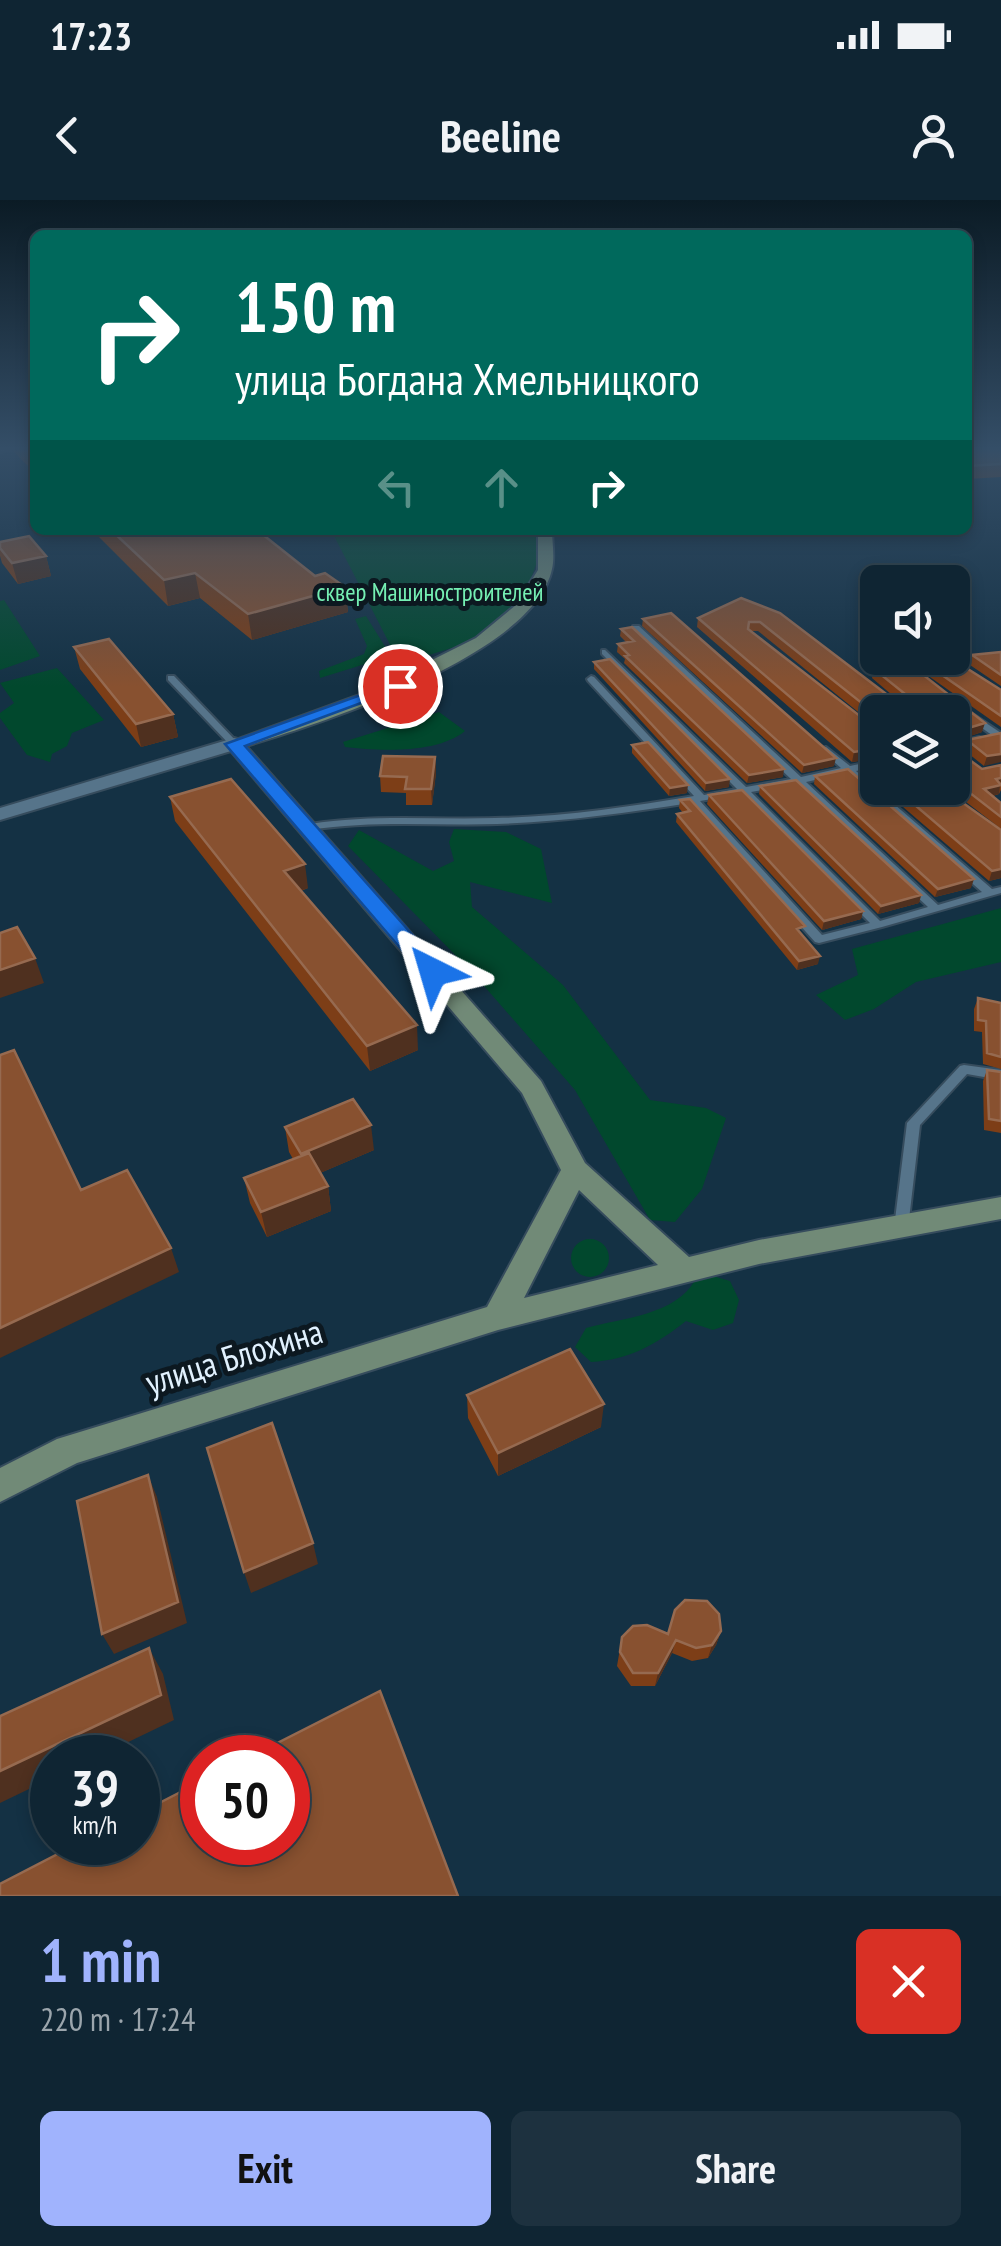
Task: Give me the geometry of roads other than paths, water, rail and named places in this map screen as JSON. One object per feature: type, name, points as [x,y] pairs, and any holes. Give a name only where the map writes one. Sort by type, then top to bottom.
[{"type":"main road","points":[[545,535],[542,574],[521,607],[487,641],[400,686],[234,744],[310,827],[532,1088],[574,1170],[684,1271]]},
{"type":"main road","points":[[498,1317],[574,1170]]},
{"type":"main road","name":"улица Блохина","points":[[0,1486],[69,1450],[498,1317],[758,1252],[1001,1208]]},
{"type":"street","points":[[0,814],[234,744]]},
{"type":"lane","points":[[636,628],[935,908]]},
{"type":"lane","points":[[606,652],[878,924]]},
{"type":"lane","points":[[171,678],[234,744]]},
{"type":"lane","points":[[591,679],[819,939],[996,892]]},
{"type":"lane","points":[[970,714],[1000,736]]},
{"type":"lane","points":[[970,744],[1000,736]]},
{"type":"lane","points":[[819,744],[996,892]]},
{"type":"lane","points":[[310,827],[357,817],[518,821],[697,799],[860,767]]},
{"type":"lane","points":[[901,1229],[914,1123],[964,1068],[1001,1075]]},
{"type":"park label","name":"сквер Машиностроителей","points":[[430,592]]}]
